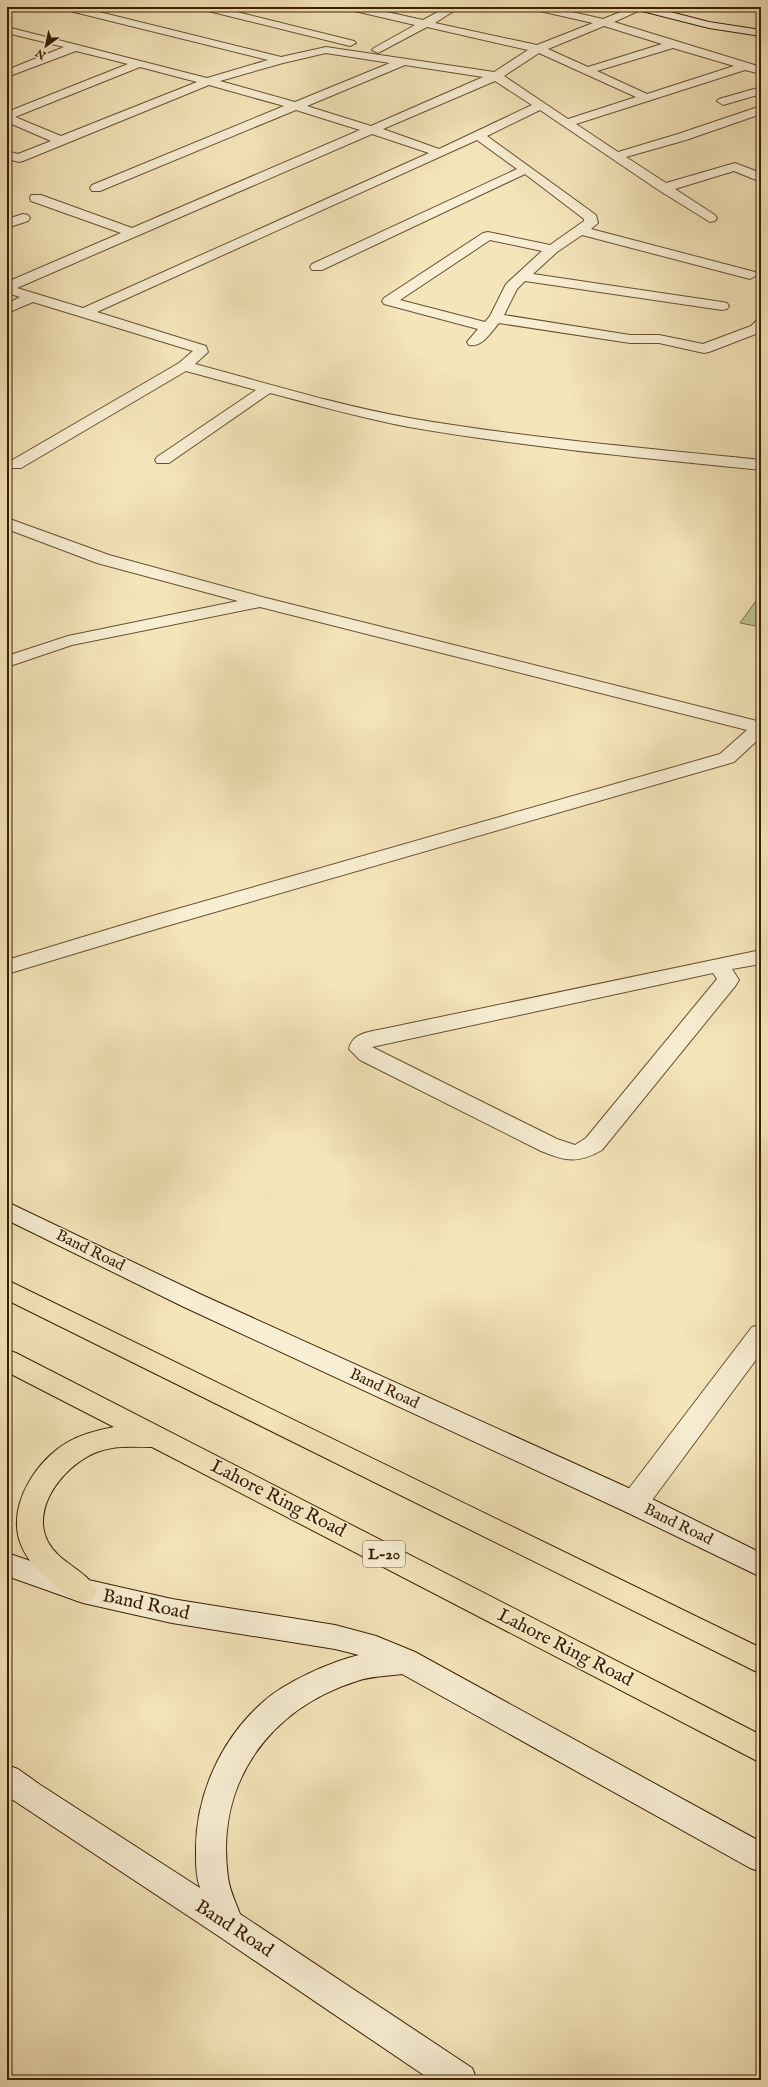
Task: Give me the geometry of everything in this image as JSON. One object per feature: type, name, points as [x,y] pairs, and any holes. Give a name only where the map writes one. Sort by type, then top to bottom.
[{"type":"highway","points":[[7,1289],[761,1662]]},
{"type":"highway","name":"Lahore Ring Road","points":[[7,1360],[761,1750]]},
{"type":"highway","points":[[83,1590],[48,1564],[33,1539],[31,1511],[41,1483],[62,1460],[91,1443],[125,1435],[158,1437]]},
{"type":"street","points":[[66,7],[282,60]]},
{"type":"street","points":[[204,7],[444,67]]},
{"type":"street","points":[[378,50],[454,7]]},
{"type":"street","points":[[535,7],[605,23],[761,71]]},
{"type":"street","points":[[7,288],[496,76],[538,49],[605,23],[640,7],[709,25],[761,33]]},
{"type":"street","points":[[675,7],[711,17],[761,24]]},
{"type":"street","points":[[355,8],[538,49],[647,98]]},
{"type":"street","points":[[256,30],[270,24]]},
{"type":"street","points":[[8,30],[211,80],[373,129],[440,153]]},
{"type":"street","points":[[221,45],[235,39]]},
{"type":"street","points":[[587,71],[673,44]]},
{"type":"street","points":[[7,74],[75,47]]},
{"type":"street","points":[[7,155],[20,158],[211,80],[282,60],[326,50],[496,76],[710,218]]},
{"type":"street","points":[[96,188],[404,61]]},
{"type":"street","points":[[7,117],[140,63]]},
{"type":"street","points":[[567,123],[746,66]]},
{"type":"street","points":[[723,101],[761,90]]},
{"type":"street","points":[[84,313],[541,106]]},
{"type":"street","points":[[616,156],[682,137],[759,112]]},
{"type":"street","points":[[7,117],[62,141]]},
{"type":"street","points":[[474,342],[492,323],[511,287],[552,249],[591,223],[591,218],[478,135]]},
{"type":"street","points":[[664,188],[735,167],[761,178]]},
{"type":"street","points":[[317,267],[526,169]]},
{"type":"street","points":[[36,198],[133,233]]},
{"type":"street","points":[[7,224],[23,218]]},
{"type":"street","points":[[579,230],[750,275]]},
{"type":"street","points":[[552,249],[488,236],[389,302],[492,323],[630,339],[659,339],[704,349],[756,329],[761,324]]},
{"type":"street","points":[[522,276],[722,306]]},
{"type":"street","points":[[7,288],[201,349],[201,352],[184,366],[15,465]]},
{"type":"street","points":[[7,308],[32,297]]},
{"type":"street","points":[[184,366],[348,409],[408,422],[536,442],[761,465]]},
{"type":"street","points":[[163,460],[268,388]]},
{"type":"street","points":[[7,522],[103,559],[260,602],[760,728]]},
{"type":"street","points":[[7,662],[68,641],[260,602]]},
{"type":"street","points":[[7,967],[156,922],[727,758],[760,728]]},
{"type":"street","points":[[719,965],[728,980],[594,1144],[579,1153],[566,1152],[549,1145],[368,1055],[360,1049],[361,1044],[367,1040],[383,1036],[719,965],[761,957]]},
{"type":"street","name":"Band Road","points":[[7,1210],[193,1302],[634,1503],[761,1566]]},
{"type":"street","points":[[634,1503],[761,1334]]},
{"type":"street","name":"Band Road","points":[[7,1564],[83,1590],[172,1611],[335,1637],[376,1648],[405,1661],[761,1858]]},
{"type":"street","points":[[228,1924],[212,1878],[211,1830],[221,1786],[243,1744],[274,1710],[313,1685],[357,1668],[405,1661]]},
{"type":"street","name":"Band Road","points":[[7,1778],[28,1794],[228,1924],[460,2080]]},
{"type":"green space","points":[[761,594],[761,627],[740,623]]}]
